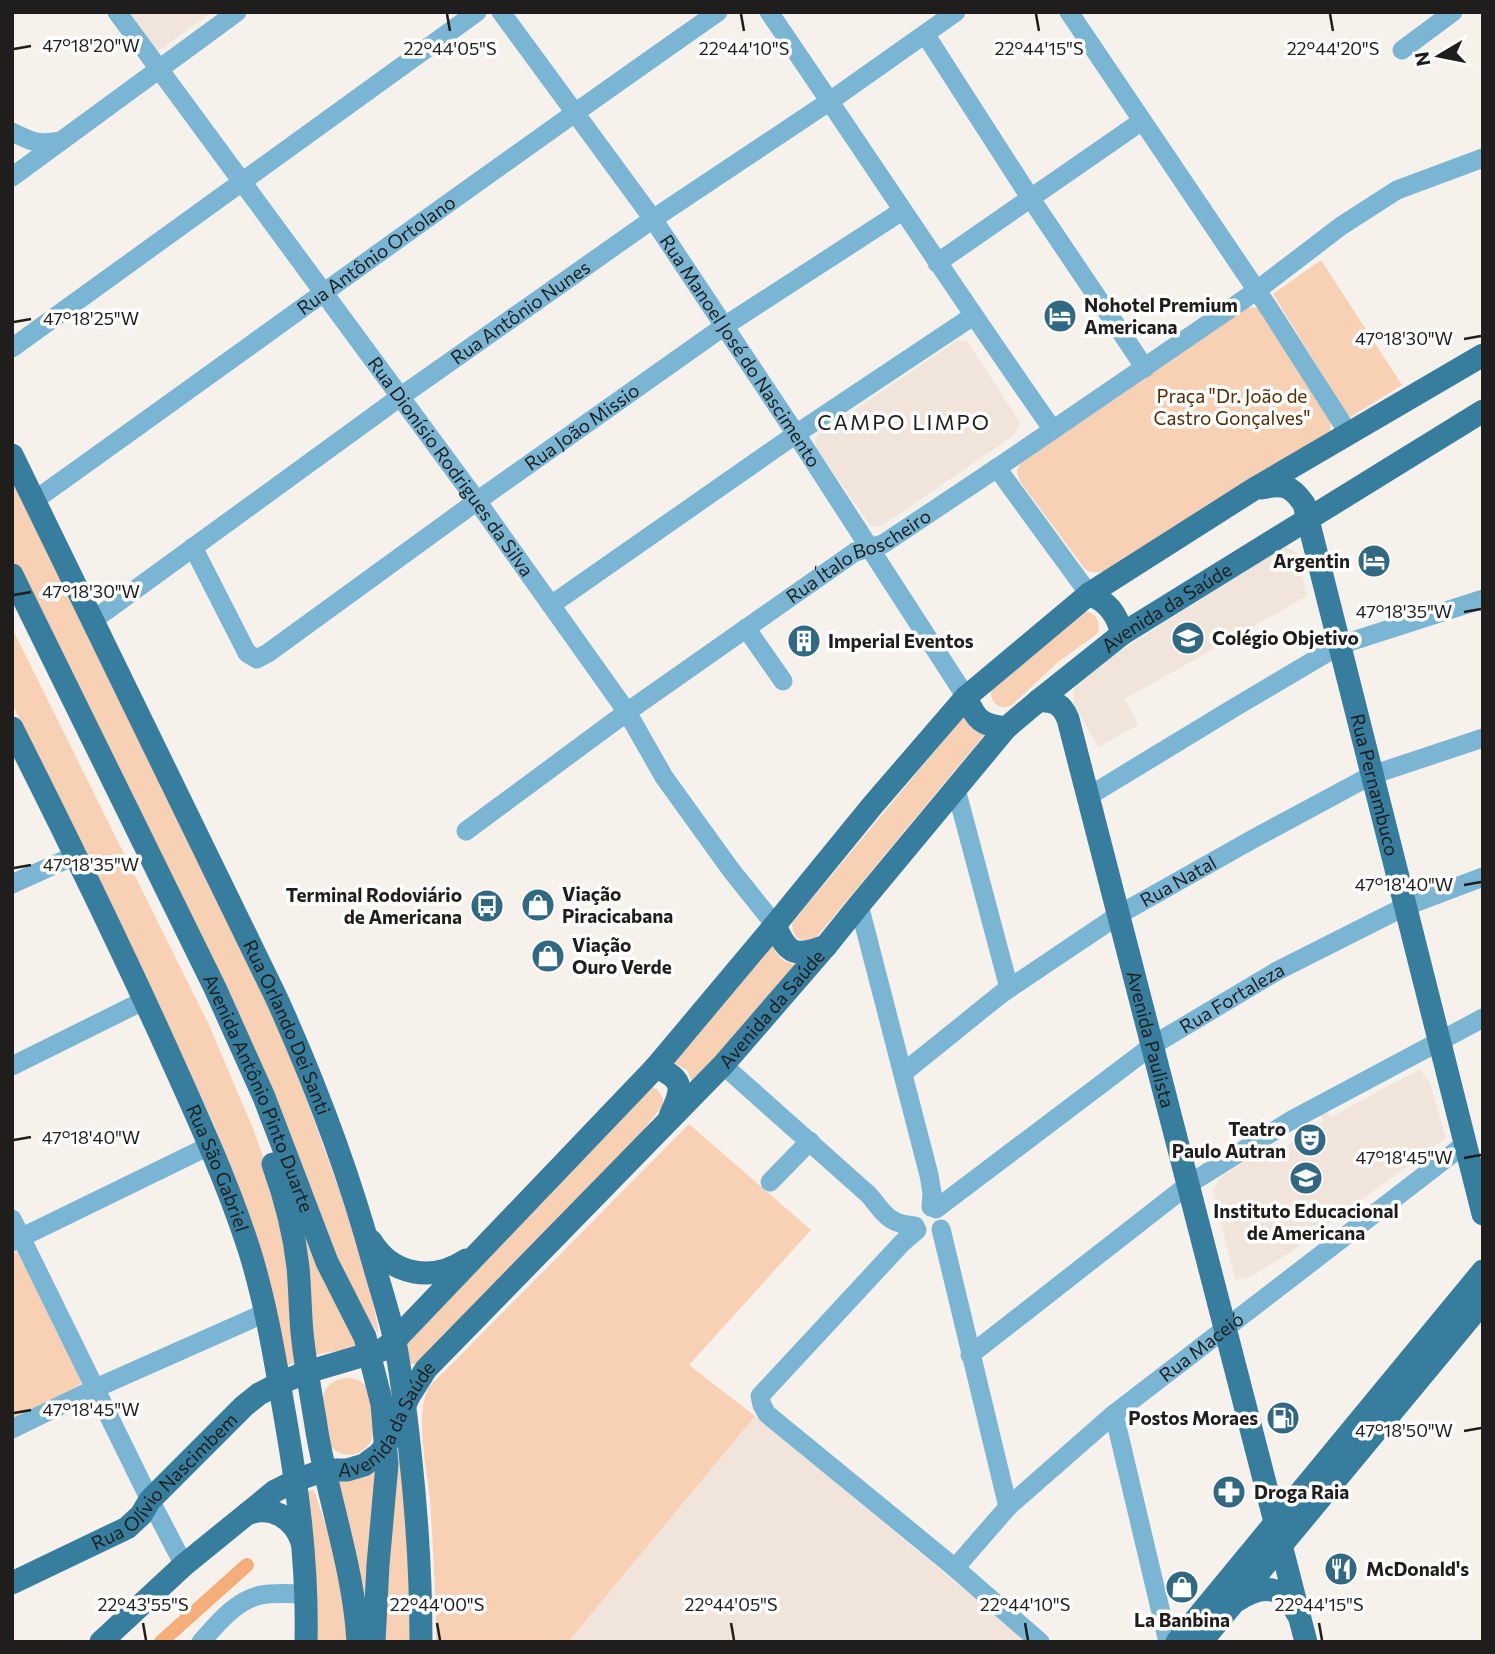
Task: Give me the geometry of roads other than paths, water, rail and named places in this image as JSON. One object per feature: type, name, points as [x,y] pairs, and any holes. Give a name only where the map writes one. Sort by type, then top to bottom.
[{"type":"main road","points":[[307,1372],[370,1355],[395,1340],[656,1067],[966,697],[1089,594],[1254,489],[1483,355]]},
{"type":"main road","name":"Avenida da Saúde","points":[[101,1642],[184,1565],[275,1491],[324,1470],[364,1465],[379,1454],[386,1446],[405,1404],[426,1369],[723,1065],[826,946],[1006,728],[1122,634],[1483,411]]},
{"type":"main road","name":"Rua Orlando Dei Santi","points":[[12,455],[291,1030],[338,1151],[364,1229],[395,1340],[416,1507],[421,1642]]},
{"type":"main road","name":"Rua Pernambuco","points":[[1254,489],[1276,485],[1292,489],[1304,504],[1483,1214]]},
{"type":"main road","name":"Avenida Antônio Pinto Duarte","points":[[12,575],[215,988],[264,1097],[327,1262],[358,1322],[370,1355],[382,1404],[387,1464],[374,1642]]},
{"type":"main road","points":[[1089,594],[1101,599],[1111,609],[1122,634]]},
{"type":"main road","name":"Avenida Antônio Pinto Duarte","points":[[12,612],[214,1021],[259,1126],[280,1184],[295,1247],[307,1372],[324,1470],[350,1579],[358,1642]]},
{"type":"main road","points":[[966,697],[973,713],[982,722],[1006,728]]},
{"type":"main road","name":"Avenida Paulista","points":[[1038,701],[1051,700],[1065,712],[1089,796],[1303,1632]]},
{"type":"main road","name":"Rua São Gabriel","points":[[12,729],[145,1000],[211,1145],[250,1251],[280,1383],[297,1480],[303,1547],[306,1642]]},
{"type":"main road","points":[[775,925],[788,950],[809,952],[826,946]]},
{"type":"main road","points":[[656,1067],[677,1079],[677,1102],[667,1122]]},
{"type":"main road","points":[[364,1229],[379,1254],[389,1262],[414,1272],[446,1270],[478,1253]]},
{"type":"main road","points":[[1177,1642],[1483,1271]]},
{"type":"main road","points":[[1201,1642],[1483,1302]]},
{"type":"main road","name":"Rua Olívio Nascimbem","points":[[12,1583],[127,1528],[141,1515],[150,1500],[244,1406],[259,1394],[307,1372]]},
{"type":"main road","points":[[244,1515],[260,1510],[278,1514],[290,1522],[303,1547]]},
{"type":"main road","points":[[1234,1603],[1246,1594],[1259,1590],[1281,1592],[1290,1600],[1303,1632]]},
{"type":"street","name":"Rua Dionísio Rodrigues da Silva","points":[[117,12],[477,501],[627,712],[658,768],[737,878],[775,925]]},
{"type":"street","points":[[13,176],[237,12]]},
{"type":"street","points":[[12,348],[477,12]]},
{"type":"street","name":"Rua Manoel José do Nascimento","points":[[501,12],[653,219],[966,697]]},
{"type":"street","name":"Rua Antônio Ortolano","points":[[35,500],[718,12]]},
{"type":"street","points":[[769,12],[973,316],[1053,430]]},
{"type":"street","name":"Rua Antônio Nunes","points":[[92,621],[400,397],[653,219],[830,101],[956,12]]},
{"type":"street","points":[[1069,12],[1270,310],[1349,434]]},
{"type":"street","points":[[1402,50],[1453,12]]},
{"type":"street","points":[[925,34],[1145,368]]},
{"type":"street","points":[[937,263],[1142,121]]},
{"type":"street","points":[[12,133],[43,144],[61,141]]},
{"type":"street","points":[[12,133],[18,162],[13,176]]},
{"type":"street","name":"Rua Ítalo Boscheiro","points":[[466,831],[627,712],[855,552],[883,544],[997,468],[1256,291],[1341,226],[1397,190],[1483,158]]},
{"type":"street","name":"Rua João Missio","points":[[193,547],[247,653],[257,659],[723,327],[902,211]]},
{"type":"street","points":[[551,605],[796,434],[973,316]]},
{"type":"street","points":[[997,468],[1089,594]]},
{"type":"street","points":[[1089,796],[1340,645],[1483,599]]},
{"type":"street","points":[[746,628],[783,681]]},
{"type":"street","name":"Rua Natal","points":[[902,1073],[1009,988],[1119,914],[1372,775],[1483,738]]},
{"type":"street","points":[[956,789],[1009,988]]},
{"type":"street","points":[[12,884],[76,855]]},
{"type":"street","name":"Rua Fortaleza","points":[[955,1568],[767,1414],[760,1396],[902,1243],[926,1221],[1153,1045],[1277,971],[1406,906],[1483,877]]},
{"type":"street","points":[[859,905],[931,1184],[926,1221],[952,1278],[1008,1507]]},
{"type":"street","points":[[12,1066],[145,1000]]},
{"type":"street","points":[[970,1355],[1189,1184],[1290,1121],[1483,1018]]},
{"type":"street","points":[[723,1065],[869,1195],[895,1223],[926,1221]]},
{"type":"street","points":[[770,1182],[810,1141]]},
{"type":"street","name":"Rua Maceió","points":[[955,1568],[1008,1507],[1114,1414],[1465,1144]]},
{"type":"street","points":[[17,1240],[211,1145]]},
{"type":"street","points":[[12,1219],[17,1240],[96,1388],[184,1565]]},
{"type":"street","points":[[12,1429],[96,1388],[265,1313]]},
{"type":"street","points":[[1114,1414],[1168,1642]]},
{"type":"street","points":[[955,1568],[1040,1642]]},
{"type":"street","points":[[201,1642],[230,1612],[246,1601],[262,1595],[305,1594]]},
{"type":"waterway","points":[[161,1642],[247,1565]]},
{"type":"place","name":"Nohotel Premium Americana","points":[[1060,316]]},
{"type":"place","name":"Argentin","points":[[1374,561]]},
{"type":"place","name":"Colégio Objetivo","points":[[1188,638]]},
{"type":"place","name":"Imperial Eventos","points":[[804,641]]},
{"type":"place","name":"Viação Piracicabana","points":[[538,905]]},
{"type":"place","name":"Terminal Rodoviário de Americana","points":[[487,906]]},
{"type":"place","name":"Viação Ouro Verde","points":[[548,956]]},
{"type":"place","name":"Teatro Paulo Autran","points":[[1310,1140]]},
{"type":"place","name":"Instituto Educacional de Americana","points":[[1306,1178]]},
{"type":"place","name":"Postos Moraes","points":[[1283,1418]]},
{"type":"place","name":"Droga Raia","points":[[1229,1492]]},
{"type":"place","name":"McDonald's","points":[[1341,1569]]},
{"type":"place","name":"La Banbina","points":[[1182,1587]]},
{"type":"district","name":"CAMPO LIMPO","points":[[904,423]]},
{"type":"park label","name":"Praça \"Dr. João de Castro Gonçalves\"","points":[[1232,407]]}]
